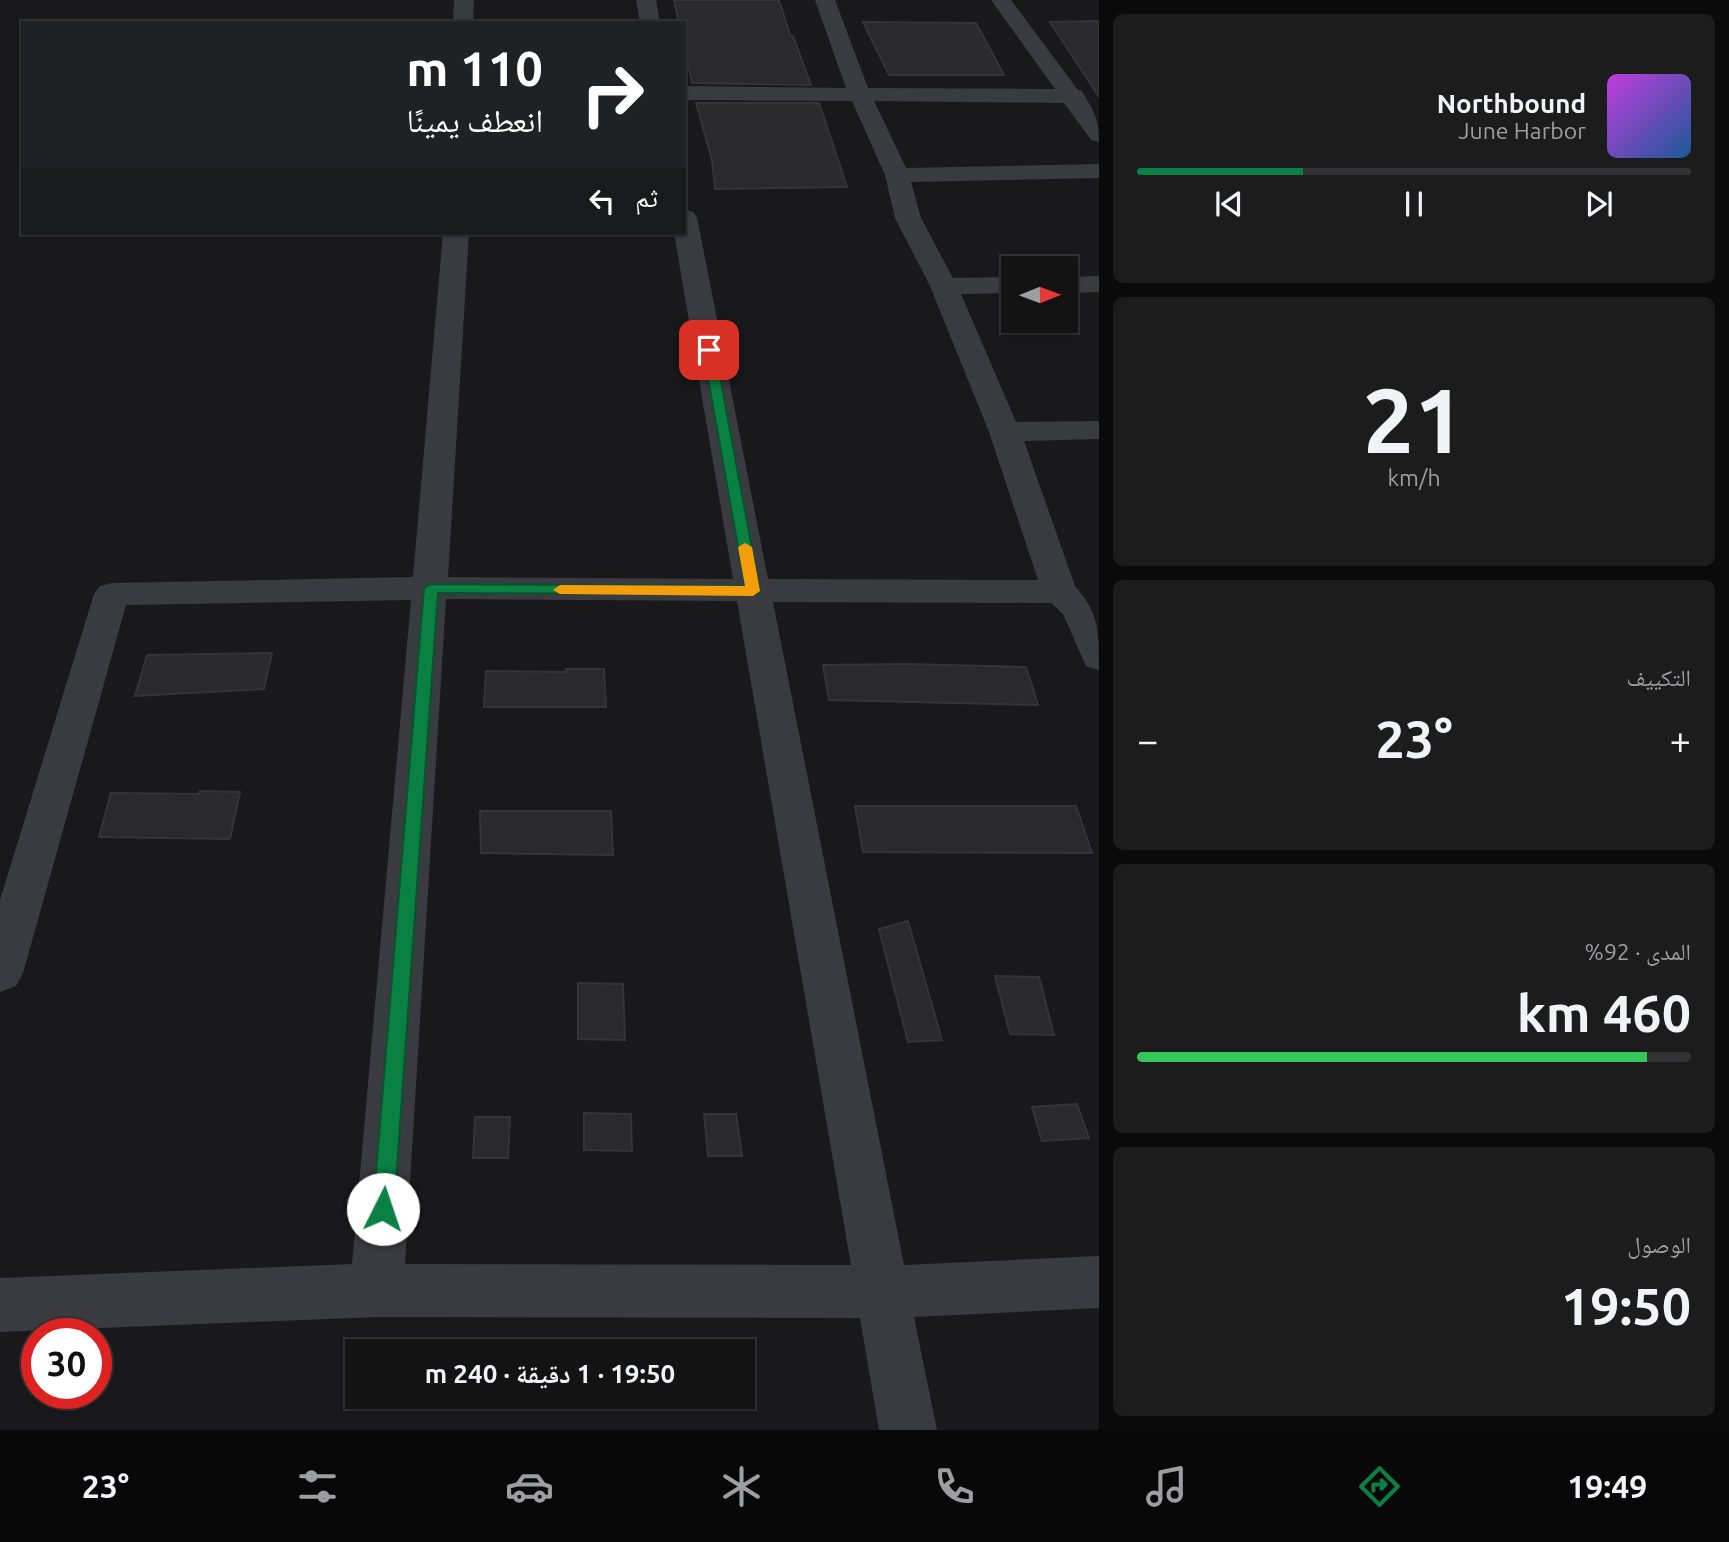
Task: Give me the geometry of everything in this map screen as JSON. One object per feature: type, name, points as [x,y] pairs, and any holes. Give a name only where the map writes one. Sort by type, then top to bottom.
[{"type":"street","points":[[463,21],[464,0]]},
{"type":"street","points":[[646,0],[650,21]]},
{"type":"street","points":[[825,0],[860,95],[897,175],[908,218],[944,286],[1005,432],[1059,592],[1079,608],[1099,657]]},
{"type":"street","points":[[1001,0],[1099,135]]},
{"type":"street","points":[[686,93],[1073,96]]},
{"type":"street","points":[[897,175],[1099,171]]},
{"type":"street","points":[[686,228],[908,1430]]},
{"type":"street","points":[[377,1290],[456,235]]},
{"type":"street","points":[[1078,285],[1099,284]]},
{"type":"street","points":[[944,286],[1001,285]]},
{"type":"street","points":[[1005,432],[1099,430]]},
{"type":"street","points":[[0,973],[111,594],[431,588],[1059,592]]},
{"type":"street","points":[[0,1305],[377,1290],[884,1292],[1099,1282]]},
{"type":"building","points":[[674,0],[779,0],[811,85],[692,83],[686,55],[686,21],[679,21]]},
{"type":"building","points":[[1099,21],[1099,97],[1050,22]]},
{"type":"building","points":[[863,22],[976,23],[1004,75],[889,75]]},
{"type":"building","points":[[696,103],[819,103],[847,187],[715,189],[712,160]]},
{"type":"building","points":[[272,653],[264,689],[135,696],[147,655]]},
{"type":"building","points":[[823,665],[1026,667],[1038,705],[829,700]]},
{"type":"building","points":[[566,669],[604,669],[606,707],[484,707],[486,671],[566,672]]},
{"type":"building","points":[[200,791],[240,792],[230,839],[99,837],[111,793],[199,794]]},
{"type":"building","points":[[855,806],[1076,806],[1092,853],[863,852]]},
{"type":"building","points":[[480,811],[611,811],[613,855],[481,853]]},
{"type":"building","points":[[908,921],[942,1040],[908,1042],[879,929]]},
{"type":"building","points":[[995,976],[1039,977],[1054,1035],[1010,1034]]},
{"type":"building","points":[[578,983],[623,984],[625,1040],[578,1039]]},
{"type":"building","points":[[1077,1104],[1089,1138],[1042,1141],[1032,1107]]},
{"type":"building","points":[[584,1113],[631,1114],[632,1151],[584,1150]]},
{"type":"building","points":[[704,1114],[736,1114],[742,1156],[708,1156]]},
{"type":"building","points":[[475,1117],[510,1117],[508,1158],[473,1158]]},
{"type":"slow traffic","points":[[560,590],[753,591],[745,547]]},
{"type":"route","points":[[383,1209],[431,588],[753,591],[709,350]]}]
